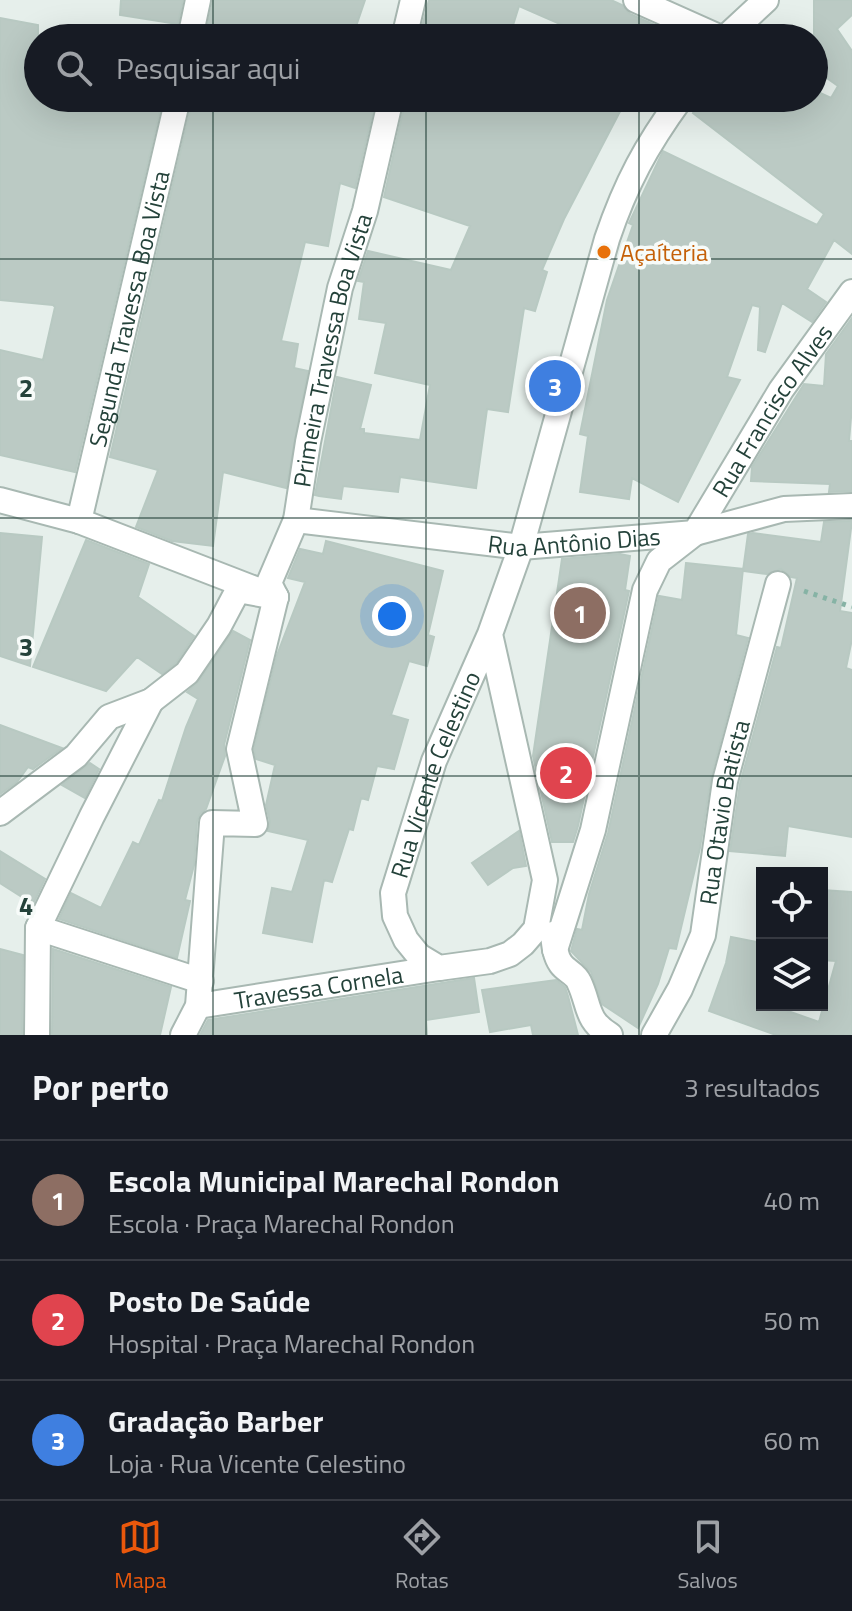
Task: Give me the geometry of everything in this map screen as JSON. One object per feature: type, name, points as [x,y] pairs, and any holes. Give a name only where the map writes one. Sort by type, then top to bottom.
[{"type":"street","points":[[193,24],[198,0]]},
{"type":"street","points":[[407,24],[413,0]]},
{"type":"street","points":[[636,0],[691,24]]},
{"type":"street","points":[[739,24],[766,0]]},
{"type":"street","name":"Segunda Travessa Boa Vista","points":[[79,521],[175,112]]},
{"type":"street","name":"Primeira Travessa Boa Vista","points":[[201,981],[212,823],[255,824],[239,749],[276,597],[269,583],[296,520],[308,442],[340,288],[365,211],[388,112]]},
{"type":"street","name":"Rua Vicente Celestino","points":[[490,634],[545,880],[536,929],[523,944],[510,954],[490,961],[439,968],[419,956],[406,940],[395,916],[393,893],[434,761],[490,634],[521,547],[616,213],[635,167],[672,112]]},
{"type":"street","name":"Rua Francisco Alves","points":[[695,533],[781,390],[852,292]]},
{"type":"street","points":[[0,500],[79,521],[276,597]]},
{"type":"street","name":"Rua Antônio Dias","points":[[296,520],[521,547],[695,533],[784,509],[852,506]]},
{"type":"street","points":[[555,950],[593,830],[645,590],[659,561],[695,533]]},
{"type":"street","name":"Rua Otavio Batista","points":[[654,1035],[680,989],[703,935],[725,781],[778,584]]},
{"type":"street","points":[[0,813],[76,756],[109,717],[151,701],[187,673],[219,626],[238,590],[276,597]]},
{"type":"street","points":[[37,1035],[38,928],[151,701]]},
{"type":"street","points":[[545,880],[555,950],[562,965],[578,979],[588,1011],[601,1033]]},
{"type":"street","points":[[38,928],[201,981],[198,1006],[183,1035]]},
{"type":"street","name":"Travessa Cornela","points":[[198,1006],[439,968]]},
{"type":"building","points":[[121,0],[183,0],[178,24],[120,15]]},
{"type":"building","points":[[213,0],[365,0],[357,24],[208,24]]},
{"type":"building","points":[[429,0],[611,0],[622,5],[630,14],[652,24],[560,24],[519,6],[513,24],[423,24]]},
{"type":"building","points":[[814,0],[852,0],[852,15],[837,29],[852,51],[852,254],[834,240],[807,289],[826,302],[812,322],[782,303],[765,352],[758,350],[760,307],[752,305],[727,377],[740,380],[678,502],[632,478],[629,499],[580,492],[588,436],[580,434],[607,300],[633,225],[629,223],[663,151],[817,225],[824,214],[693,113],[828,112],[828,97],[831,98],[838,86],[828,79],[828,24],[814,24]]},
{"type":"building","points":[[0,18],[33,24],[24,24],[24,112],[160,112],[75,472],[0,455],[0,350],[43,360],[55,307],[0,300]]},
{"type":"building","points":[[190,112],[373,112],[355,188],[340,183],[328,246],[305,242],[281,341],[298,344],[294,368],[308,371],[286,488],[223,472],[213,546],[172,541],[136,527],[158,470],[110,457]]},
{"type":"building","points":[[403,112],[620,112],[564,219],[542,270],[547,272],[535,311],[524,308],[508,412],[487,409],[476,488],[400,477],[398,492],[343,486],[341,499],[319,496],[315,495],[337,377],[371,385],[360,429],[364,429],[364,433],[420,440],[430,385],[375,373],[386,323],[359,319],[364,282],[358,281],[368,251],[451,270],[470,226],[384,197]]},
{"type":"building","points":[[852,318],[849,441],[852,441],[852,491],[829,492],[830,484],[751,481],[752,467],[804,384],[824,386],[826,354]]},
{"type":"building","points":[[852,521],[840,611],[852,613],[852,639],[846,668],[852,670],[852,837],[788,826],[785,856],[730,851],[740,784],[777,647],[781,648],[797,578],[781,569],[767,574],[743,571],[748,534],[821,542],[824,522]]},
{"type":"building","points":[[0,533],[42,537],[30,666],[0,656]]},
{"type":"building","points":[[86,540],[149,564],[138,597],[194,636],[176,663],[162,674],[137,657],[106,691],[33,667]]},
{"type":"building","points":[[326,541],[443,571],[428,635],[434,637],[427,666],[409,661],[391,715],[408,720],[394,769],[377,766],[368,800],[361,798],[353,830],[349,829],[332,882],[324,880],[312,942],[263,933],[272,888],[292,892],[308,840],[268,831],[270,822],[266,805],[275,765],[256,759],[254,749],[277,655],[305,582],[288,578],[300,549],[323,554]]},
{"type":"building","points":[[620,554],[630,556],[625,590],[629,591],[578,826],[573,842],[552,842],[533,756],[562,559]]},
{"type":"building","points":[[686,563],[743,569],[736,635],[748,638],[711,777],[700,848],[676,949],[669,948],[658,984],[638,1028],[602,1004],[591,972],[571,951],[577,929],[582,930],[589,894],[608,833],[659,596],[682,600]]},
{"type":"building","points":[[233,631],[250,640],[224,745],[225,756],[206,809],[197,821],[194,865],[185,900],[190,901],[177,958],[59,919],[71,893],[101,908],[133,842],[139,845],[159,800],[162,801],[198,699],[187,692],[199,681]]},
{"type":"building","points":[[0,725],[62,748],[33,769],[28,767],[17,782],[0,794]]},
{"type":"building","points":[[90,763],[99,769],[85,798],[62,785]]},
{"type":"building","points":[[519,831],[526,866],[513,868],[488,885],[472,863]]},
{"type":"building","points":[[0,851],[45,879],[33,904],[0,883]]},
{"type":"building","points":[[828,890],[852,892],[852,1035],[776,1035],[709,1011],[726,963],[731,937],[756,942],[756,1011],[788,1011],[819,1022],[822,1011],[828,1011],[828,990],[836,961],[828,960]]},
{"type":"building","points":[[0,949],[23,955],[22,1035],[0,1035]]},
{"type":"building","points":[[53,949],[171,987],[160,1035],[52,1035]]},
{"type":"building","points":[[474,978],[479,1012],[426,1020],[427,1035],[200,1035],[208,1020]]},
{"type":"building","points":[[556,980],[565,987],[578,1035],[533,1035],[531,1025],[490,1032],[482,990]]},
{"type":"place","name":"Açaíteria","points":[[604,252]]},
{"type":"place","name":"Gradação Barber","points":[[555,386]]},
{"type":"place","name":"Escola Municipal Marechal Rondon","points":[[580,613]]},
{"type":"place","name":"Posto De Saúde","points":[[566,773]]}]
